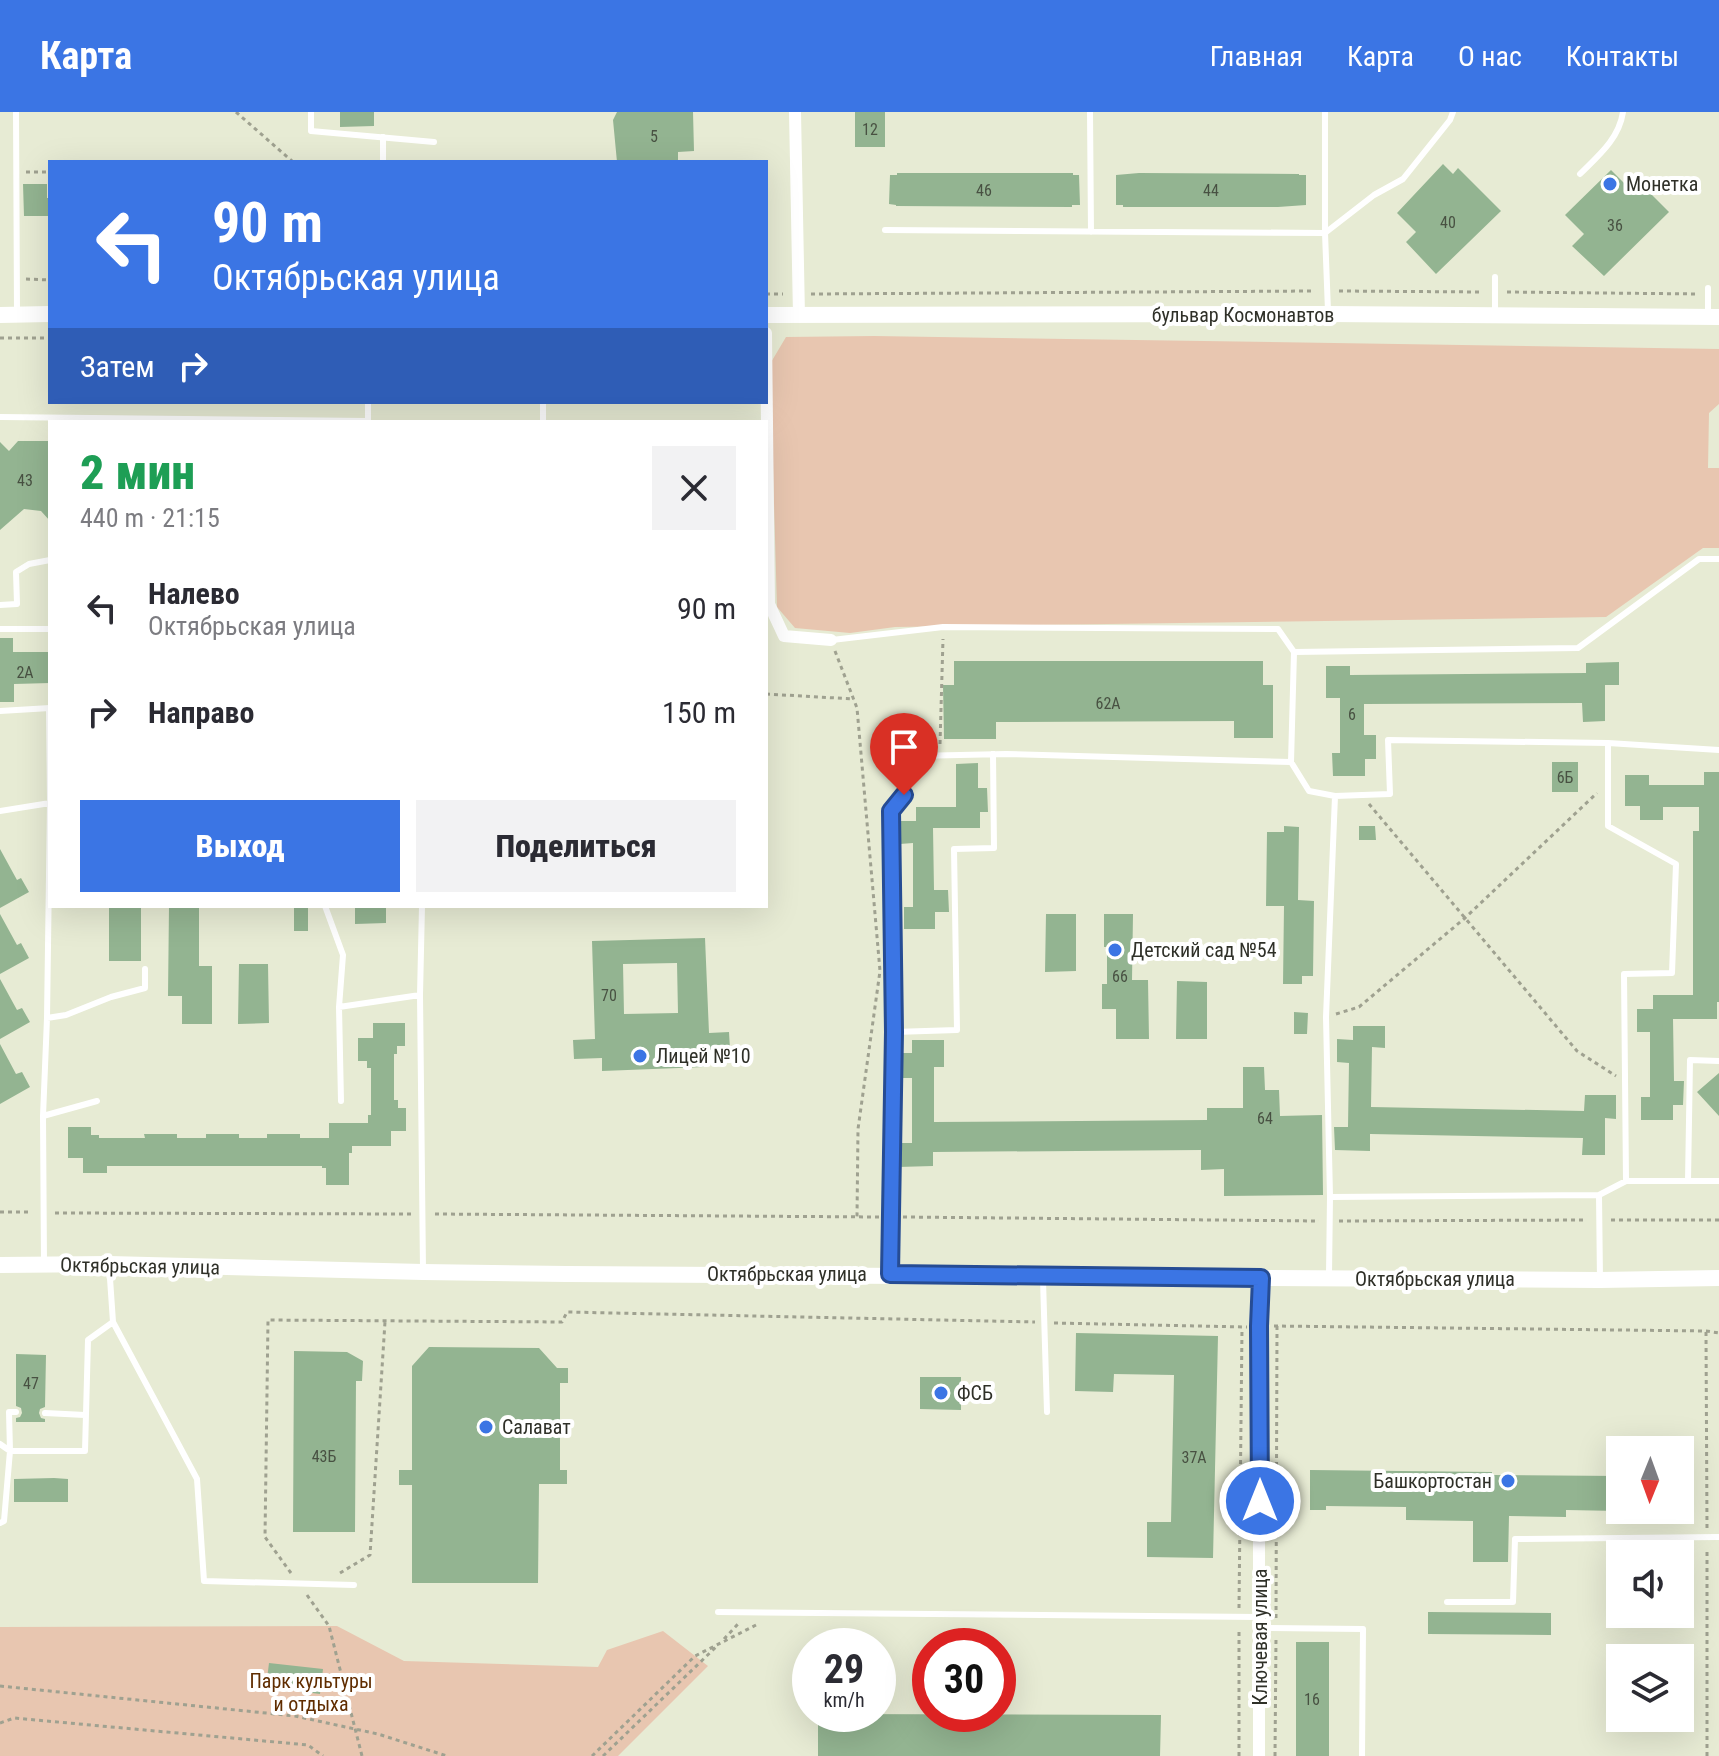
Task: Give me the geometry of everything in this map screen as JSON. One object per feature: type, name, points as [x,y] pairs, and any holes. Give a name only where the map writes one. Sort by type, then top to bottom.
[{"type":"street","points":[[795,112],[799,316]]},
{"type":"street","points":[[8,314],[48,314]]},
{"type":"street","name":"бульвар Космонавтов","points":[[768,315],[1714,317]]},
{"type":"street","points":[[768,514],[769,604],[784,636],[831,640]]},
{"type":"street","name":"Октябрьская улица","points":[[0,1265],[109,1264],[423,1272],[1329,1279],[1719,1278]]},
{"type":"street","name":"Ключевая улица","points":[[1259,1756],[1261,1278]]},
{"type":"lane","points":[[8,314],[16,112]]},
{"type":"lane","points":[[311,112],[311,131],[434,142]]},
{"type":"lane","points":[[1090,112],[1091,232]]},
{"type":"lane","points":[[1325,112],[1328,314]]},
{"type":"lane","points":[[885,230],[1325,233],[1374,195],[1403,179],[1453,112]]},
{"type":"lane","points":[[1580,174],[1610,144],[1623,112]]},
{"type":"lane","points":[[383,137],[383,160]]},
{"type":"lane","points":[[1495,277],[1495,315]]},
{"type":"lane","points":[[1708,291],[1714,317]]},
{"type":"lane","points":[[0,417],[221,420]]},
{"type":"lane","points":[[1294,652],[1578,648],[1699,559],[1719,559]]},
{"type":"lane","points":[[0,605],[17,604],[16,572],[29,564],[48,560]]},
{"type":"lane","points":[[831,640],[943,627],[1278,629],[1294,652],[1291,762],[1309,791],[1335,796],[1390,794],[1388,740],[1608,743],[1719,750]]},
{"type":"lane","points":[[0,629],[48,629]]},
{"type":"lane","points":[[0,711],[48,708]]},
{"type":"lane","points":[[1608,743],[1608,826],[1676,864],[1672,973],[1624,974],[1626,1181]]},
{"type":"lane","points":[[890,1274],[894,1032],[891,811],[904,795],[914,756],[993,754],[1291,762]]},
{"type":"lane","points":[[894,1032],[957,1030],[954,849],[994,848],[993,754]]},
{"type":"lane","points":[[1329,1279],[1326,1017],[1335,796]]},
{"type":"lane","points":[[0,811],[48,802]]},
{"type":"lane","points":[[44,1264],[43,1116],[49,908]]},
{"type":"lane","points":[[326,908],[343,955],[339,1007],[341,1101]]},
{"type":"lane","points":[[422,908],[423,1272]]},
{"type":"lane","points":[[47,1018],[66,1015],[111,997],[145,988],[145,969]]},
{"type":"lane","points":[[339,1007],[420,995]]},
{"type":"lane","points":[[1688,1181],[1690,1060],[1719,1061]]},
{"type":"lane","points":[[43,1116],[97,1101]]},
{"type":"lane","points":[[1330,1197],[1599,1195],[1626,1181],[1719,1181]]},
{"type":"lane","points":[[1599,1195],[1600,1280]]},
{"type":"lane","points":[[109,1264],[113,1322],[197,1479],[204,1581],[354,1585]]},
{"type":"lane","points":[[1043,1276],[1047,1412]]},
{"type":"lane","points":[[0,1444],[10,1451],[85,1451],[88,1340],[113,1322]]},
{"type":"lane","points":[[0,1523],[4,1521],[10,1451],[9,1412],[16,1412]]},
{"type":"lane","points":[[45,1413],[85,1415]]},
{"type":"lane","points":[[1447,1602],[1513,1602],[1515,1539],[1719,1537]]},
{"type":"lane","points":[[718,1612],[1239,1617],[1276,1629],[1363,1629],[1362,1756]]},
{"type":"path","points":[[236,112],[291,160]]},
{"type":"path","points":[[16,172],[48,172]]},
{"type":"path","points":[[768,294],[1708,291]]},
{"type":"path","points":[[0,338],[48,338]]},
{"type":"path","points":[[940,755],[943,627]]},
{"type":"path","points":[[831,640],[857,708],[880,971],[858,1129],[857,1217]]},
{"type":"path","points":[[768,694],[854,699]]},
{"type":"path","points":[[1326,1017],[1359,1007],[1465,918],[1608,782]]},
{"type":"path","points":[[1361,795],[1577,1051],[1625,1082]]},
{"type":"path","points":[[0,1212],[1329,1221],[1719,1220]]},
{"type":"path","points":[[298,1583],[265,1537],[268,1320],[562,1322],[567,1312],[1242,1327],[1719,1333]]},
{"type":"path","points":[[362,1756],[329,1626],[307,1595],[370,1555],[385,1322]]},
{"type":"path","points":[[1275,1756],[1277,1326]]},
{"type":"path","points":[[1239,1756],[1242,1327]]},
{"type":"path","points":[[603,1756],[749,1612]]},
{"type":"path","points":[[592,1756],[695,1656],[758,1624]]},
{"type":"path","points":[[0,1686],[295,1716],[355,1729],[447,1756]]},
{"type":"path","points":[[0,1723],[14,1718],[308,1745],[323,1756]]},
{"type":"green space","points":[[786,337],[1719,349],[1719,404],[1709,413],[1708,468],[1719,468],[1719,548],[1703,548],[1606,617],[895,627],[850,633],[795,628],[777,607],[770,364]]},
{"type":"green space","name":"Парк культуры и отдыха","points":[[337,1626],[404,1661],[598,1667],[607,1650],[663,1631],[708,1666],[618,1756],[0,1756],[0,1627]]},
{"type":"building","points":[[340,112],[374,112],[374,126],[340,127]]},
{"type":"building","points":[[617,112],[693,112],[694,151],[678,152],[678,160],[617,160],[613,120]]},
{"type":"building","points":[[855,112],[885,112],[885,147],[855,147]]},
{"type":"building","points":[[1443,164],[1453,174],[1458,168],[1501,211],[1436,274],[1406,242],[1416,232],[1397,213]]},
{"type":"building","points":[[1611,170],[1631,190],[1639,182],[1669,212],[1604,276],[1572,246],[1584,234],[1565,215]]},
{"type":"building","points":[[1073,173],[1079,175],[1080,205],[896,206],[889,204],[890,175]]},
{"type":"building","points":[[1116,175],[1306,175],[1306,205],[1116,205]]},
{"type":"building","points":[[23,184],[47,184],[48,216],[24,216]]},
{"type":"building","points":[[18,441],[48,441],[48,519],[41,511],[24,509],[0,530],[0,442],[9,451]]},
{"type":"building","points":[[0,638],[13,638],[13,652],[48,652],[48,683],[14,684],[14,702],[0,702]]},
{"type":"building","points":[[954,661],[1263,661],[1263,685],[1273,685],[1273,738],[1234,738],[1234,721],[996,722],[996,739],[944,739],[943,685],[954,685]]},
{"type":"building","points":[[1619,662],[1619,685],[1605,685],[1605,721],[1583,722],[1582,703],[1364,704],[1364,735],[1376,735],[1376,759],[1365,759],[1365,776],[1333,776],[1332,753],[1340,753],[1340,698],[1326,698],[1326,666],[1350,666],[1350,675],[1586,673],[1586,663]]},
{"type":"building","points":[[1552,762],[1578,762],[1578,792],[1552,792]]},
{"type":"building","points":[[978,763],[978,788],[987,788],[988,812],[980,812],[980,828],[933,828],[934,890],[948,890],[949,912],[935,912],[935,929],[904,929],[904,907],[913,907],[913,843],[900,844],[900,821],[916,821],[916,807],[956,807],[956,764]]},
{"type":"building","points":[[1704,772],[1719,772],[1717,1019],[1673,1019],[1674,1081],[1684,1081],[1683,1105],[1673,1105],[1673,1120],[1641,1120],[1641,1097],[1650,1097],[1650,1032],[1637,1032],[1637,1009],[1653,1009],[1653,995],[1693,995],[1693,831],[1699,831],[1699,807],[1663,807],[1663,820],[1640,820],[1640,806],[1625,806],[1625,775],[1649,775],[1649,785],[1704,785]]},
{"type":"building","points":[[1284,826],[1299,827],[1298,900],[1314,901],[1313,976],[1302,976],[1302,984],[1283,984],[1284,906],[1266,906],[1267,832],[1284,832]]},
{"type":"building","points":[[1359,826],[1375,826],[1376,840],[1359,840]]},
{"type":"building","points":[[0,849],[17,880],[21,878],[29,892],[0,908]]},
{"type":"building","points":[[109,908],[141,908],[141,961],[109,961]]},
{"type":"building","points":[[169,908],[199,908],[199,966],[212,966],[212,1024],[182,1024],[182,996],[168,996]]},
{"type":"building","points":[[294,908],[308,908],[308,931],[294,931]]},
{"type":"building","points":[[355,908],[386,908],[386,923],[355,924]]},
{"type":"building","points":[[0,914],[17,945],[21,943],[29,958],[0,974]]},
{"type":"building","points":[[1046,914],[1076,914],[1076,971],[1045,972]]},
{"type":"building","points":[[1104,914],[1133,914],[1132,980],[1148,980],[1149,1039],[1116,1039],[1116,1009],[1102,1009],[1102,984],[1107,984]]},
{"type":"building","points":[[705,938],[709,1033],[729,1032],[730,1049],[704,1050],[704,1067],[602,1071],[602,1058],[574,1059],[573,1040],[595,1039],[592,941]],"holes":[[[677,963],[678,1013],[624,1014],[623,964]]]},
{"type":"building","points":[[239,964],[268,964],[269,1023],[238,1024]]},
{"type":"building","points":[[0,979],[17,1010],[22,1008],[30,1022],[0,1039]]},
{"type":"building","points":[[1177,981],[1207,982],[1207,1039],[1176,1039]]},
{"type":"building","points":[[1294,1012],[1308,1013],[1307,1034],[1294,1034]]},
{"type":"building","points":[[373,1023],[405,1023],[405,1046],[397,1046],[397,1054],[394,1054],[394,1100],[398,1100],[398,1108],[406,1108],[406,1131],[391,1131],[391,1146],[352,1146],[352,1153],[349,1153],[349,1185],[326,1185],[326,1168],[322,1166],[107,1166],[107,1173],[83,1173],[83,1158],[68,1158],[68,1127],[91,1127],[91,1135],[99,1135],[99,1138],[177,1134],[177,1138],[206,1138],[206,1134],[239,1134],[239,1138],[267,1138],[267,1134],[300,1134],[300,1138],[329,1138],[329,1123],[368,1123],[368,1115],[371,1115],[371,1068],[367,1068],[367,1061],[358,1061],[358,1038],[373,1038]]},
{"type":"building","points":[[1353,1026],[1385,1026],[1385,1048],[1372,1047],[1371,1107],[1584,1111],[1585,1095],[1616,1095],[1616,1119],[1605,1118],[1605,1155],[1582,1155],[1583,1138],[1370,1134],[1370,1151],[1335,1150],[1334,1127],[1348,1127],[1349,1063],[1337,1062],[1337,1039],[1353,1040]]},
{"type":"building","points":[[912,1040],[944,1040],[944,1067],[934,1067],[934,1122],[1207,1120],[1207,1108],[1243,1108],[1243,1067],[1264,1067],[1265,1090],[1279,1090],[1280,1116],[1322,1115],[1323,1195],[1224,1196],[1224,1169],[1201,1170],[1201,1150],[933,1152],[933,1166],[898,1167],[898,1143],[912,1143],[912,1078],[899,1078],[900,1053],[912,1053]]},
{"type":"building","points":[[0,1044],[16,1074],[22,1072],[30,1087],[0,1104]]},
{"type":"building","points":[[1719,1073],[1719,1116],[1697,1092]]},
{"type":"building","points":[[1076,1333],[1218,1336],[1213,1558],[1147,1557],[1147,1522],[1171,1522],[1174,1375],[1114,1374],[1113,1392],[1075,1391]]},
{"type":"building","name":"Салават","points":[[429,1347],[539,1348],[557,1368],[568,1368],[568,1383],[560,1383],[560,1470],[567,1470],[567,1484],[539,1484],[538,1583],[412,1583],[412,1485],[399,1485],[399,1470],[412,1470],[412,1366]]},
{"type":"building","points":[[294,1351],[347,1352],[363,1361],[362,1381],[356,1381],[355,1532],[293,1532]]},
{"type":"building","points":[[16,1354],[46,1355],[45,1407],[39,1413],[45,1422],[16,1422],[22,1413],[21,1408],[16,1406]]},
{"type":"building","name":"ФСБ","points":[[920,1377],[961,1377],[961,1410],[920,1409]]},
{"type":"building","points":[[1310,1470],[1606,1476],[1606,1511],[1566,1510],[1566,1517],[1509,1516],[1508,1562],[1473,1562],[1473,1521],[1406,1520],[1406,1507],[1326,1506],[1326,1510],[1310,1510]]},
{"type":"building","points":[[14,1479],[68,1479],[68,1502],[14,1502]]},
{"type":"building","points":[[1428,1612],[1551,1613],[1551,1635],[1428,1634]]},
{"type":"building","points":[[1296,1642],[1329,1642],[1329,1756],[1296,1756]]},
{"type":"building","points":[[269,1663],[323,1669],[320,1694],[266,1687]]},
{"type":"building","points":[[896,1714],[912,1714],[912,1732],[1016,1732],[1016,1715],[1161,1715],[1160,1756],[818,1756],[818,1732],[896,1732]]},
{"type":"place","name":"Монетка","points":[[1610,184]]},
{"type":"place","name":"Детский сад №54","points":[[1115,950]]},
{"type":"place","name":"Лицей №10","points":[[640,1056]]},
{"type":"place","name":"ФСБ","points":[[941,1393]]},
{"type":"place","name":"Салават","points":[[486,1427]]},
{"type":"place","name":"Башкортостан","points":[[1508,1481]]},
{"type":"route","points":[[904,795],[891,811],[894,1032],[890,1274],[1261,1278],[1260,1501]]}]
